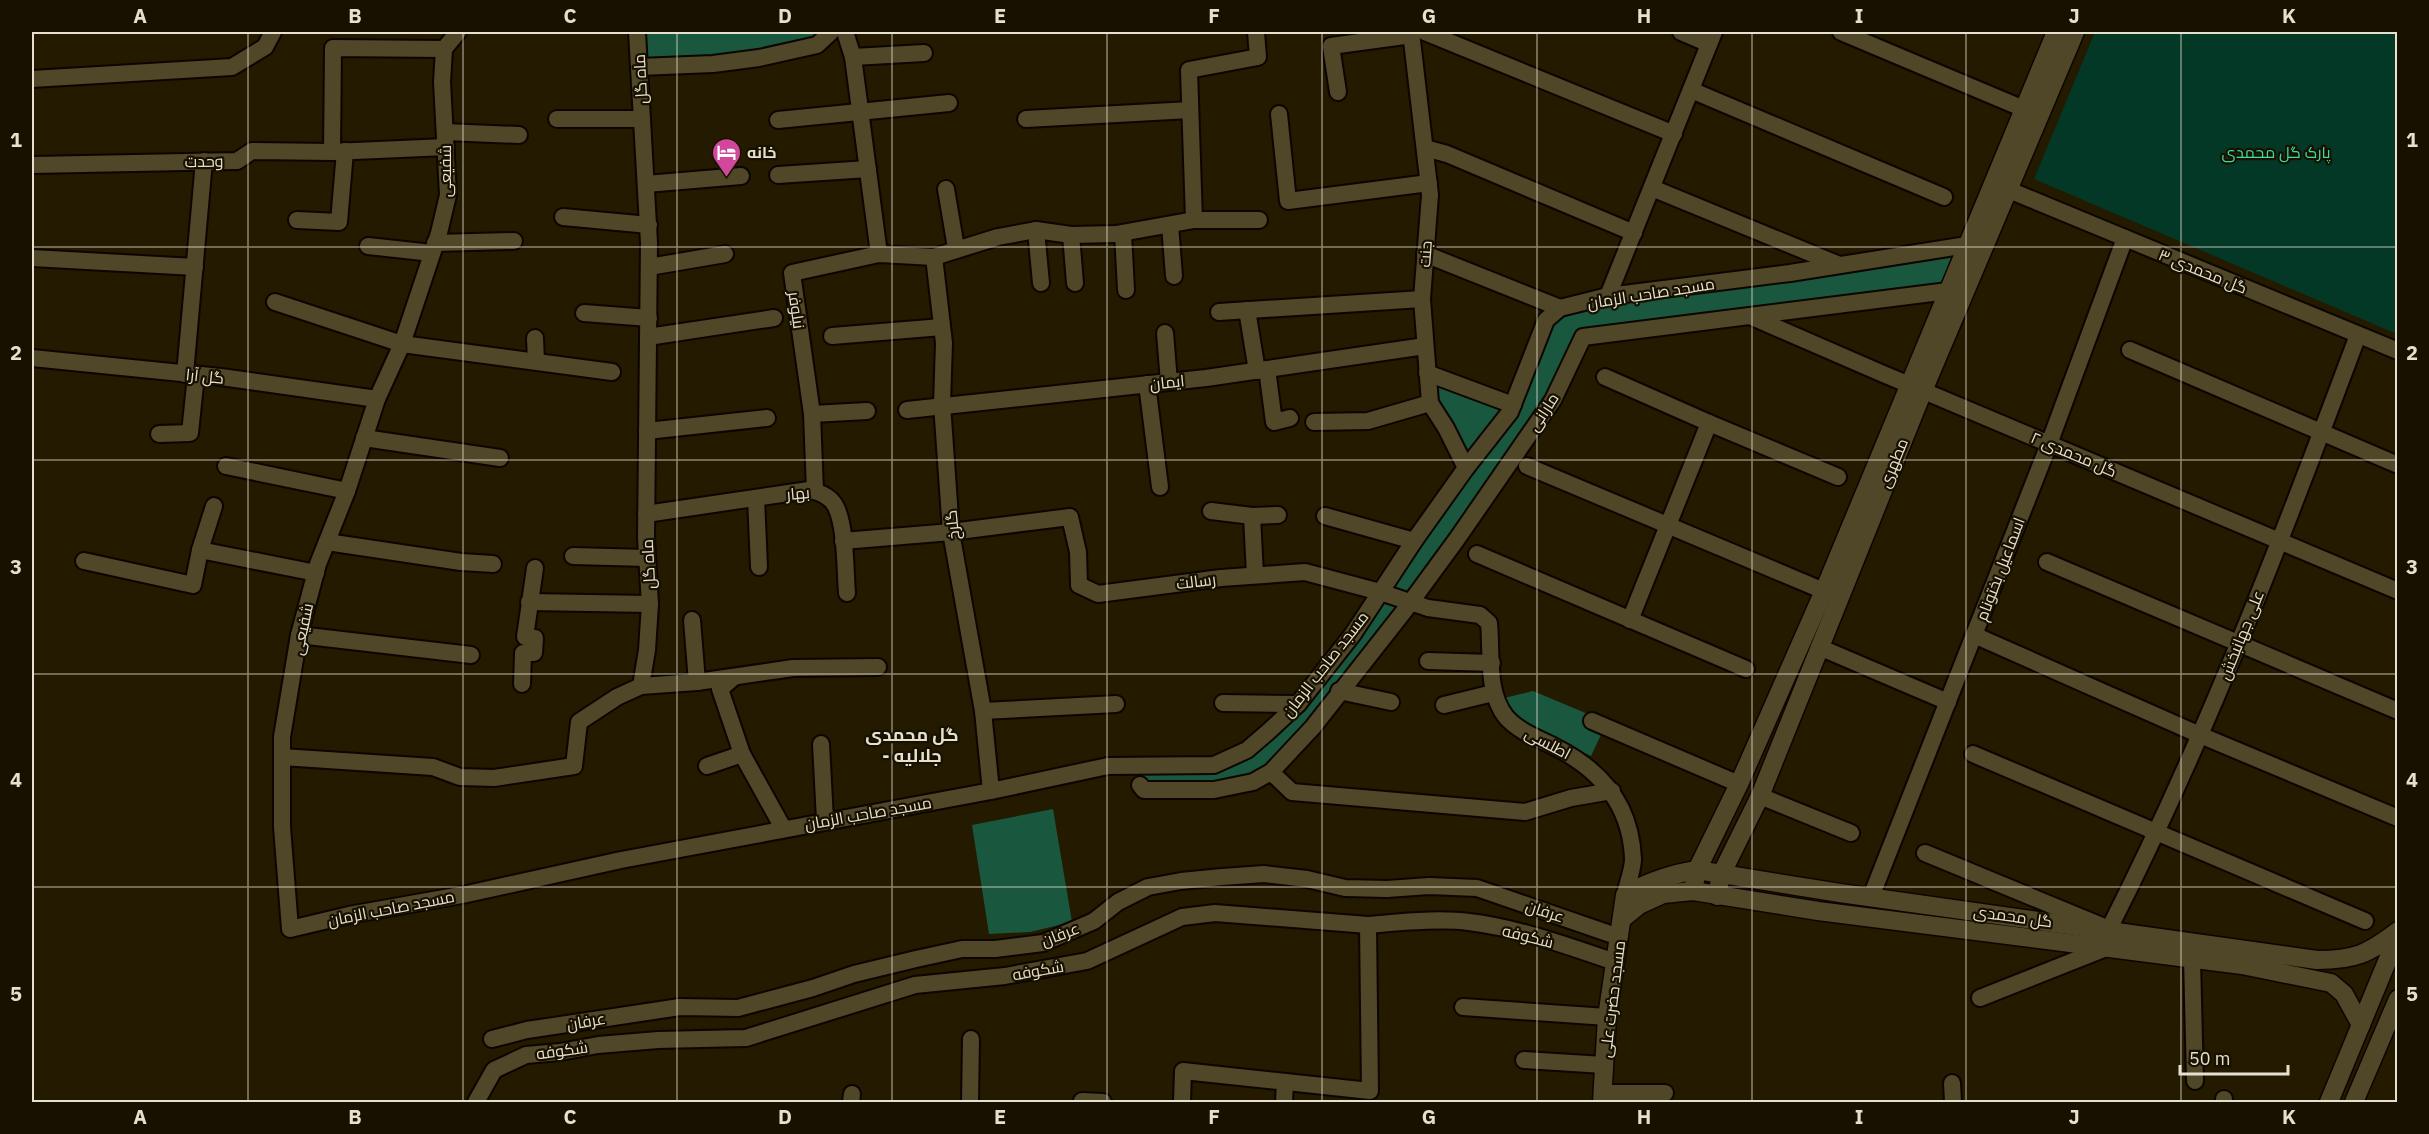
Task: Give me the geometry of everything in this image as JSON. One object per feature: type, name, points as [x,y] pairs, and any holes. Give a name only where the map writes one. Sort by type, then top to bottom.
[{"type":"street","points":[[32,79],[232,67],[265,47],[273,32]]},
{"type":"street","points":[[297,220],[339,222],[339,152],[333,48],[444,50],[458,32]]},
{"type":"street","name":"ماه گل","points":[[637,32],[649,267],[646,514],[650,604],[647,650],[641,686]]},
{"type":"street","points":[[639,67],[713,64],[759,58],[817,45],[831,32]]},
{"type":"street","points":[[845,32],[853,57],[879,254]]},
{"type":"street","points":[[1194,220],[1188,70],[1258,57],[1256,32]]},
{"type":"street","points":[[1608,296],[1711,38],[1681,32]]},
{"type":"street","points":[[1841,32],[2024,109]]},
{"type":"street","name":"مطهری","points":[[1717,896],[1721,875],[1760,796],[1819,647],[1916,388],[1948,291],[2056,32]]},
{"type":"street","name":"مطهری","points":[[1693,891],[1697,870],[1739,784],[1916,388],[2009,190],[2075,32]]},
{"type":"street","points":[[1338,92],[1331,46],[1416,33],[1674,134]]},
{"type":"street","name":"جنت","points":[[1416,33],[1430,195],[1422,299],[1430,403],[1446,428],[1466,468]]},
{"type":"street","name":"شفیعی","points":[[290,929],[282,827],[282,736],[299,634],[316,573],[347,491],[377,399],[402,344],[434,248],[448,195],[442,81],[444,50]]},
{"type":"street","points":[[853,57],[924,53]]},
{"type":"street","points":[[1691,90],[1944,197]]},
{"type":"street","points":[[778,120],[950,103]]},
{"type":"street","points":[[1026,119],[1190,110]]},
{"type":"street","points":[[1279,114],[1288,201],[1429,183]]},
{"type":"street","points":[[557,118],[642,118]]},
{"type":"street","name":"وحدت","points":[[32,165],[237,160],[252,152],[339,152],[445,140],[519,135]]},
{"type":"street","points":[[1425,148],[1447,154],[1634,233]]},
{"type":"street","points":[[159,434],[190,433],[195,267],[204,161]]},
{"type":"street","points":[[778,175],[868,169]]},
{"type":"street","points":[[646,184],[741,176]]},
{"type":"street","points":[[1652,188],[1839,265]]},
{"type":"street","points":[[946,189],[956,248]]},
{"type":"street","name":"گل محمدی ۳","points":[[2009,190],[2397,351]]},
{"type":"street","points":[[563,217],[648,225]]},
{"type":"street","points":[[934,257],[956,248],[1036,230],[1071,235],[1123,233],[1194,220],[1259,220]]},
{"type":"street","points":[[1170,225],[1174,276]]},
{"type":"street","points":[[1036,230],[1041,283]]},
{"type":"street","points":[[1123,233],[1126,290]]},
{"type":"street","points":[[1071,235],[1074,283]]},
{"type":"street","name":"اسماعیل بختونام","points":[[1871,897],[2049,444],[2125,238]]},
{"type":"street","points":[[368,246],[434,248],[514,242]]},
{"type":"street","name":"مسجد صاحب الزمان","points":[[290,929],[349,915],[467,894],[621,860],[1108,766],[1214,765],[1247,750],[1298,704],[1353,633],[1414,541],[1466,468],[1510,412],[1546,320],[1560,308],[1608,296],[1967,245]]},
{"type":"street","points":[[649,267],[726,254]]},
{"type":"street","name":"نیلوفر","points":[[816,491],[812,414],[792,273],[879,254],[934,257]]},
{"type":"street","points":[[1425,254],[1560,308]]},
{"type":"street","name":"گلرخ","points":[[934,257],[944,343],[942,405],[951,532],[983,711],[991,790]]},
{"type":"street","points":[[32,258],[195,267]]},
{"type":"street","name":"مارانی","points":[[1140,785],[1144,790],[1214,790],[1253,782],[1270,772],[1313,727],[1339,691],[1410,604],[1553,400],[1583,337],[1948,291]]},
{"type":"street","points":[[1220,312],[1422,299]]},
{"type":"street","points":[[275,302],[402,344],[612,372]]},
{"type":"street","points":[[1247,310],[1274,422],[1290,418]]},
{"type":"street","points":[[584,313],[649,318]]},
{"type":"street","name":"گل محمدی ۲","points":[[1751,316],[2397,591]]},
{"type":"street","points":[[648,337],[774,318]]},
{"type":"street","points":[[832,336],[942,327]]},
{"type":"street","points":[[1165,333],[1168,382]]},
{"type":"street","name":"علی جهانبخش","points":[[2109,929],[2157,834],[2200,735],[2321,433],[2358,334]]},
{"type":"street","points":[[535,338],[536,361]]},
{"type":"street","name":"ایمان","points":[[907,410],[1168,382],[1425,346]]},
{"type":"street","points":[[2130,350],[2397,465]]},
{"type":"street","name":"گل آرا","points":[[32,358],[191,374],[377,399]]},
{"type":"street","points":[[1427,373],[1513,405]]},
{"type":"street","points":[[1605,377],[1838,477]]},
{"type":"street","points":[[1147,384],[1160,487]]},
{"type":"street","points":[[1314,422],[1368,421],[1430,403]]},
{"type":"street","points":[[812,414],[867,411]]},
{"type":"street","points":[[647,431],[767,418]]},
{"type":"street","points":[[1630,620],[1709,423]]},
{"type":"street","points":[[364,438],[500,458]]},
{"type":"street","points":[[226,466],[347,491]]},
{"type":"street","points":[[1527,466],[1824,591]]},
{"type":"street","name":"بهار","points":[[646,514],[816,491],[824,494],[836,507],[843,542],[847,592]]},
{"type":"street","points":[[756,498],[759,567]]},
{"type":"street","points":[[84,561],[193,585],[200,550],[214,506]]},
{"type":"street","points":[[1211,511],[1252,516],[1278,515]]},
{"type":"street","points":[[1252,516],[1255,575]]},
{"type":"street","points":[[1324,516],[1414,541]]},
{"type":"street","name":"رسالت","points":[[951,532],[1070,517],[1078,552],[1079,585],[1098,594],[1221,578],[1305,572],[1380,592]]},
{"type":"street","points":[[843,542],[951,532]]},
{"type":"street","points":[[327,542],[461,562],[493,564]]},
{"type":"street","points":[[200,550],[316,573]]},
{"type":"street","points":[[1477,554],[1746,669]]},
{"type":"street","points":[[573,556],[647,558]]},
{"type":"street","points":[[2047,562],[2237,645],[2397,711]]},
{"type":"street","points":[[522,684],[523,653],[534,653],[535,638],[525,637],[535,568]]},
{"type":"street","name":"اطلسی","points":[[1380,592],[1410,604],[1480,615],[1489,623],[1493,693],[1506,717],[1527,734],[1582,761],[1612,791],[1629,825],[1633,861],[1625,895]]},
{"type":"street","points":[[529,602],[650,604]]},
{"type":"street","points":[[692,620],[698,682]]},
{"type":"street","points":[[299,634],[471,655]]},
{"type":"street","points":[[1974,635],[2200,735],[2397,818]]},
{"type":"street","points":[[1819,647],[1948,702]]},
{"type":"street","points":[[1428,661],[1492,663]]},
{"type":"street","points":[[282,757],[433,767],[460,777],[494,778],[574,766],[579,722],[617,697],[641,686],[733,678],[793,668],[878,667]]},
{"type":"street","points":[[733,678],[720,689],[742,754],[783,828]]},
{"type":"street","points":[[1339,691],[1391,702]]},
{"type":"street","points":[[1444,705],[1493,693]]},
{"type":"street","points":[[1223,703],[1298,704]]},
{"type":"street","points":[[983,711],[1116,704]]},
{"type":"street","points":[[1592,721],[1739,784]]},
{"type":"street","points":[[821,744],[825,820]]},
{"type":"street","points":[[708,766],[742,754]]},
{"type":"street","points":[[1973,754],[2365,921]]},
{"type":"street","points":[[1270,772],[1292,792],[1525,812],[1571,798],[1612,791]]},
{"type":"street","points":[[1760,796],[1851,833]]},
{"type":"street","points":[[1924,853],[2109,929],[2106,948],[1980,998]]},
{"type":"street","name":"گل محمدی","points":[[1625,895],[1659,878],[1697,870],[2317,960],[2340,960],[2374,950],[2397,933]]},
{"type":"street","name":"عرفان","points":[[492,1039],[528,1030],[680,1007],[738,1008],[916,958],[962,949],[995,949],[1043,943],[1094,921],[1118,902],[1148,887],[1181,881],[1264,874],[1307,879],[1345,888],[1388,889],[1430,886],[1477,888],[1620,928]]},
{"type":"street","name":"گل محمدی","points":[[1620,928],[1639,905],[1663,894],[1693,891],[2242,965],[2331,984]]},
{"type":"street","name":"مسجد حضرت علی","points":[[1602,1098],[1607,1017],[1625,895]]},
{"type":"street","name":"شکوفه","points":[[476,1102],[494,1070],[526,1055],[598,1045],[658,1040],[746,1038],[915,985],[1005,976],[1087,961],[1182,917],[1215,913],[1368,926],[1393,923],[1468,922],[1539,937],[1615,962]]},
{"type":"street","points":[[1182,1102],[1183,1071],[1285,1082],[1342,1095],[1370,1091],[1368,926]]},
{"type":"street","points":[[2329,1102],[2397,933]]},
{"type":"street","points":[[2192,959],[2195,1081]]},
{"type":"street","points":[[2331,984],[2340,982],[2344,975],[2340,960]]},
{"type":"street","points":[[2331,984],[2344,994],[2361,1025]]},
{"type":"street","points":[[2354,1102],[2391,1031],[2396,1005]]},
{"type":"street","points":[[1463,1007],[1607,1017]]},
{"type":"street","points":[[970,1102],[971,1039]]},
{"type":"street","points":[[1524,1060],[1604,1065]]},
{"type":"street","points":[[1284,1102],[1285,1082]]},
{"type":"street","points":[[1952,1083],[1953,1102]]},
{"type":"street","points":[[1602,1098],[1665,1094]]},
{"type":"street","points":[[1082,1101],[1103,1102]]},
{"type":"green space","points":[[646,32],[821,32],[805,42],[786,48],[679,61],[646,60]]},
{"type":"green space","name":"پارک گل محمدی","points":[[2095,32],[2397,32],[2397,334],[2034,179]]},
{"type":"green space","points":[[1959,251],[1945,288],[1589,332],[1551,398],[1407,599],[1385,591],[1477,459],[1550,323],[1563,312],[1607,301]]},
{"type":"green space","points":[[1430,377],[1508,408],[1467,463],[1434,402]]},
{"type":"green space","points":[[1381,595],[1405,605],[1268,771],[1231,786],[1143,782],[1142,767],[1216,766],[1250,750]]},
{"type":"green space","points":[[1533,691],[1607,722],[1591,756],[1536,730],[1517,718],[1504,698]]},
{"type":"green space","points":[[1053,809],[1072,922],[1030,932],[989,934],[972,825]]},
{"type":"place","name":"خانه","points":[[726,178]]},
{"type":"district","name":"گل محمدی - جلالیه","points":[[912,744]]}]
